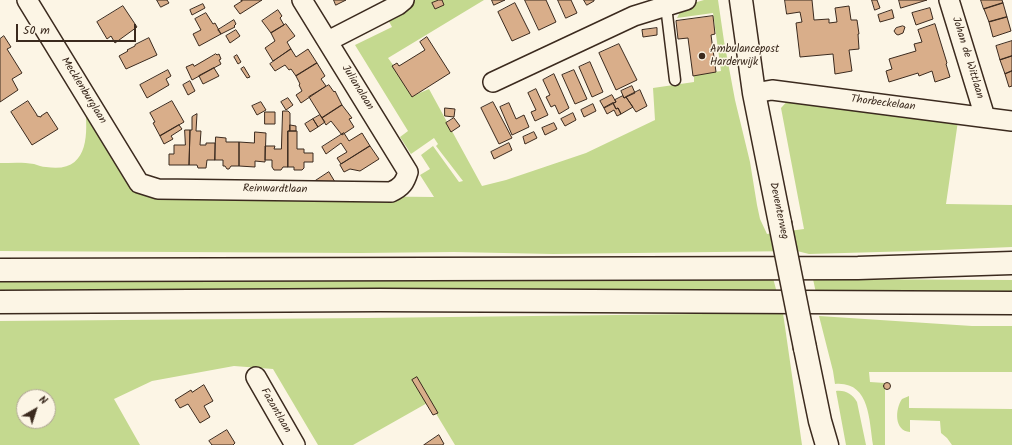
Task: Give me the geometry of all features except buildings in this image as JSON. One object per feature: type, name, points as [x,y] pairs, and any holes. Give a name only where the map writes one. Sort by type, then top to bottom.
[{"type":"main road","name":"Deventerweg","points":[[741,0],[754,93],[820,421],[827,445]]},
{"type":"main road","points":[[0,270],[858,268],[1012,263]]},
{"type":"main road","points":[[0,302],[404,300],[1012,303]]},
{"type":"main road","name":"Deventerweg","points":[[815,445],[820,421]]},
{"type":"street","name":"Mecklenburglaan","points":[[27,0],[139,182]]},
{"type":"street","name":"Julianalaan","points":[[302,0],[403,162],[408,172],[407,178]]},
{"type":"street","points":[[328,41],[398,5],[404,0]]},
{"type":"street","points":[[493,82],[634,16],[686,0]]},
{"type":"street","name":"Johan de Wittlaan","points":[[949,0],[985,117]]},
{"type":"street","name":"Thorbeckelaan","points":[[754,93],[772,90],[1012,121]]},
{"type":"street","name":"Reinwardtlaan","points":[[139,182],[158,188],[391,192],[398,189],[407,178]]},
{"type":"street","name":"Fazantlaan","points":[[256,377],[295,445]]},
{"type":"lane","points":[[666,6],[675,80]]},
{"type":"green space","points":[[413,0],[484,0],[388,58],[415,95],[429,89],[482,186],[506,180],[586,153],[655,120],[653,88],[694,82],[694,75],[721,71],[713,13],[677,18],[683,6],[704,0],[718,0],[735,100],[750,162],[760,219],[767,234],[804,229],[781,108],[791,97],[958,121],[946,204],[1012,205],[1012,247],[809,254],[797,251],[553,254],[454,252],[360,253],[0,251],[0,163],[26,163],[44,167],[60,168],[71,164],[78,158],[83,150],[86,129],[85,106],[134,187],[235,195],[434,197],[420,175],[430,169],[421,155],[433,146],[459,182],[463,181],[436,146],[438,144],[434,138],[411,154],[400,137],[408,131],[355,45],[392,27],[386,16]]},
{"type":"green space","points":[[0,278],[773,278],[777,293],[0,292]]},
{"type":"green space","points":[[813,279],[1012,280],[1012,291],[816,293]]},
{"type":"green space","points":[[783,313],[802,445],[455,445],[429,402],[353,445],[318,445],[273,369],[234,366],[152,381],[114,399],[140,445],[0,445],[0,321]]},
{"type":"green space","points":[[819,316],[972,326],[1012,326],[1012,372],[869,372],[870,382],[885,383],[885,445],[873,445],[866,404],[861,395],[855,389],[847,385],[835,384]]},
{"type":"green space","points":[[836,391],[848,393],[857,402],[866,445],[846,445]]},
{"type":"green space","points":[[909,396],[909,408],[1012,409],[1012,445],[952,445],[941,433],[940,421],[910,420],[910,432],[905,431],[899,424],[897,414],[902,399]]},
{"type":"place","name":"Ambulancepost Harderwijk","points":[[702,56]]}]
